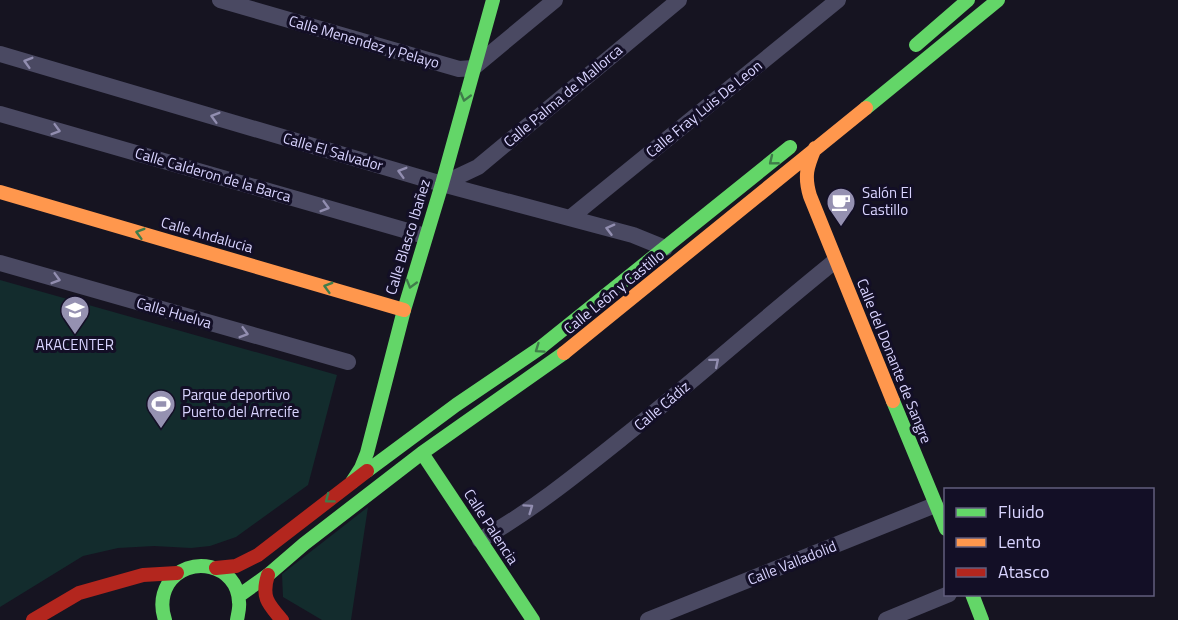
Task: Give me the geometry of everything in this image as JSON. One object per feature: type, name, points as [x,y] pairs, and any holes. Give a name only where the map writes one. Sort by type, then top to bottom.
[{"type":"main road","name":"Calle Blasco Ibañez","points":[[352,482],[367,453],[404,309],[442,184],[493,0]]},
{"type":"main road","points":[[907,52],[968,0]]},
{"type":"main road","name":"Calle León y Castillo","points":[[250,601],[268,575],[304,544],[422,453],[558,358],[998,0]]},
{"type":"main road","name":"Calle León y Castillo","points":[[33,620],[79,593],[143,575],[177,573],[189,567],[236,566],[258,555],[456,405],[540,348],[804,136]]},
{"type":"main road","name":"Calle del Donante de Sangre","points":[[815,148],[807,168],[806,183],[813,205],[944,528]]},
{"type":"main road","name":"Calle del Donante de Sangre","points":[[771,185],[787,183],[798,188],[813,205]]},
{"type":"main road","name":"Calle Andalucia","points":[[0,192],[404,309]]},
{"type":"main road","name":"Calle Palencia","points":[[422,453],[533,620]]},
{"type":"main road","points":[[216,568],[227,574],[250,601],[280,620]]},
{"type":"main road","points":[[165,620],[162,612],[162,597],[167,584],[177,573]]},
{"type":"main road","points":[[268,575],[263,587],[267,602],[280,620]]},
{"type":"main road","points":[[973,596],[982,620]]},
{"type":"main road","points":[[237,620],[241,609],[250,601]]},
{"type":"street","name":"Calle Menendez y Pelayo","points":[[220,0],[459,69],[473,68]]},
{"type":"street","points":[[473,68],[555,0]]},
{"type":"street","name":"Calle Palma de Mallorca","points":[[442,184],[478,166],[678,0]]},
{"type":"street","name":"Calle Fray Luis De Leon","points":[[570,218],[838,0]]},
{"type":"street","name":"Calle El Salvador","points":[[0,54],[442,184],[633,235],[665,248]]},
{"type":"street","name":"Calle Calderon de la Barca","points":[[0,114],[425,236]]},
{"type":"street","name":"Calle Cádiz","points":[[480,540],[497,531],[574,477],[658,410],[835,261]]},
{"type":"street","name":"Calle Huelva","points":[[0,263],[348,362]]},
{"type":"street","name":"Calle Valladolid","points":[[648,620],[935,505]]},
{"type":"street","points":[[886,620],[944,596]]},
{"type":"green space","name":"Parque deportivo Puerto del Arrecife","points":[[0,280],[337,375],[308,485],[236,537],[210,546],[118,548],[83,556],[0,607]]},
{"type":"green space","points":[[368,507],[351,620],[322,620],[283,597],[282,574]]},
{"type":"traffic: fast","points":[[352,482],[367,453],[404,310],[493,0]]},
{"type":"traffic: fast","points":[[916,45],[968,0]]},
{"type":"traffic: fast","points":[[866,108],[998,0]]},
{"type":"traffic: fast","points":[[367,471],[456,405],[540,348],[790,147]]},
{"type":"traffic: fast","points":[[240,595],[422,453],[564,353]]},
{"type":"traffic: fast","points":[[893,401],[944,524]]},
{"type":"traffic: fast","points":[[422,453],[533,620]]},
{"type":"traffic: fast","points":[[165,620],[162,602],[168,584],[177,574],[187,568],[199,566],[221,571],[230,579],[236,589],[239,602],[237,620]]},
{"type":"traffic: fast","points":[[973,596],[982,620]]},
{"type":"traffic: slow","points":[[564,353],[866,108]]},
{"type":"traffic: slow","points":[[815,148],[807,172],[810,196],[893,401]]},
{"type":"traffic: slow","points":[[0,192],[404,310]]},
{"type":"traffic: jam","points":[[216,568],[236,566],[258,555],[367,471]]},
{"type":"traffic: jam","points":[[33,620],[79,593],[143,575],[177,573]]},
{"type":"traffic: jam","points":[[268,575],[265,589],[267,600],[282,620]]},
{"type":"place","name":"Salón El Castillo","points":[[841,228]]},
{"type":"place","name":"AKACENTER","points":[[75,336]]},
{"type":"place","name":"Parque deportivo Puerto del Arrecife","points":[[161,430]]}]
